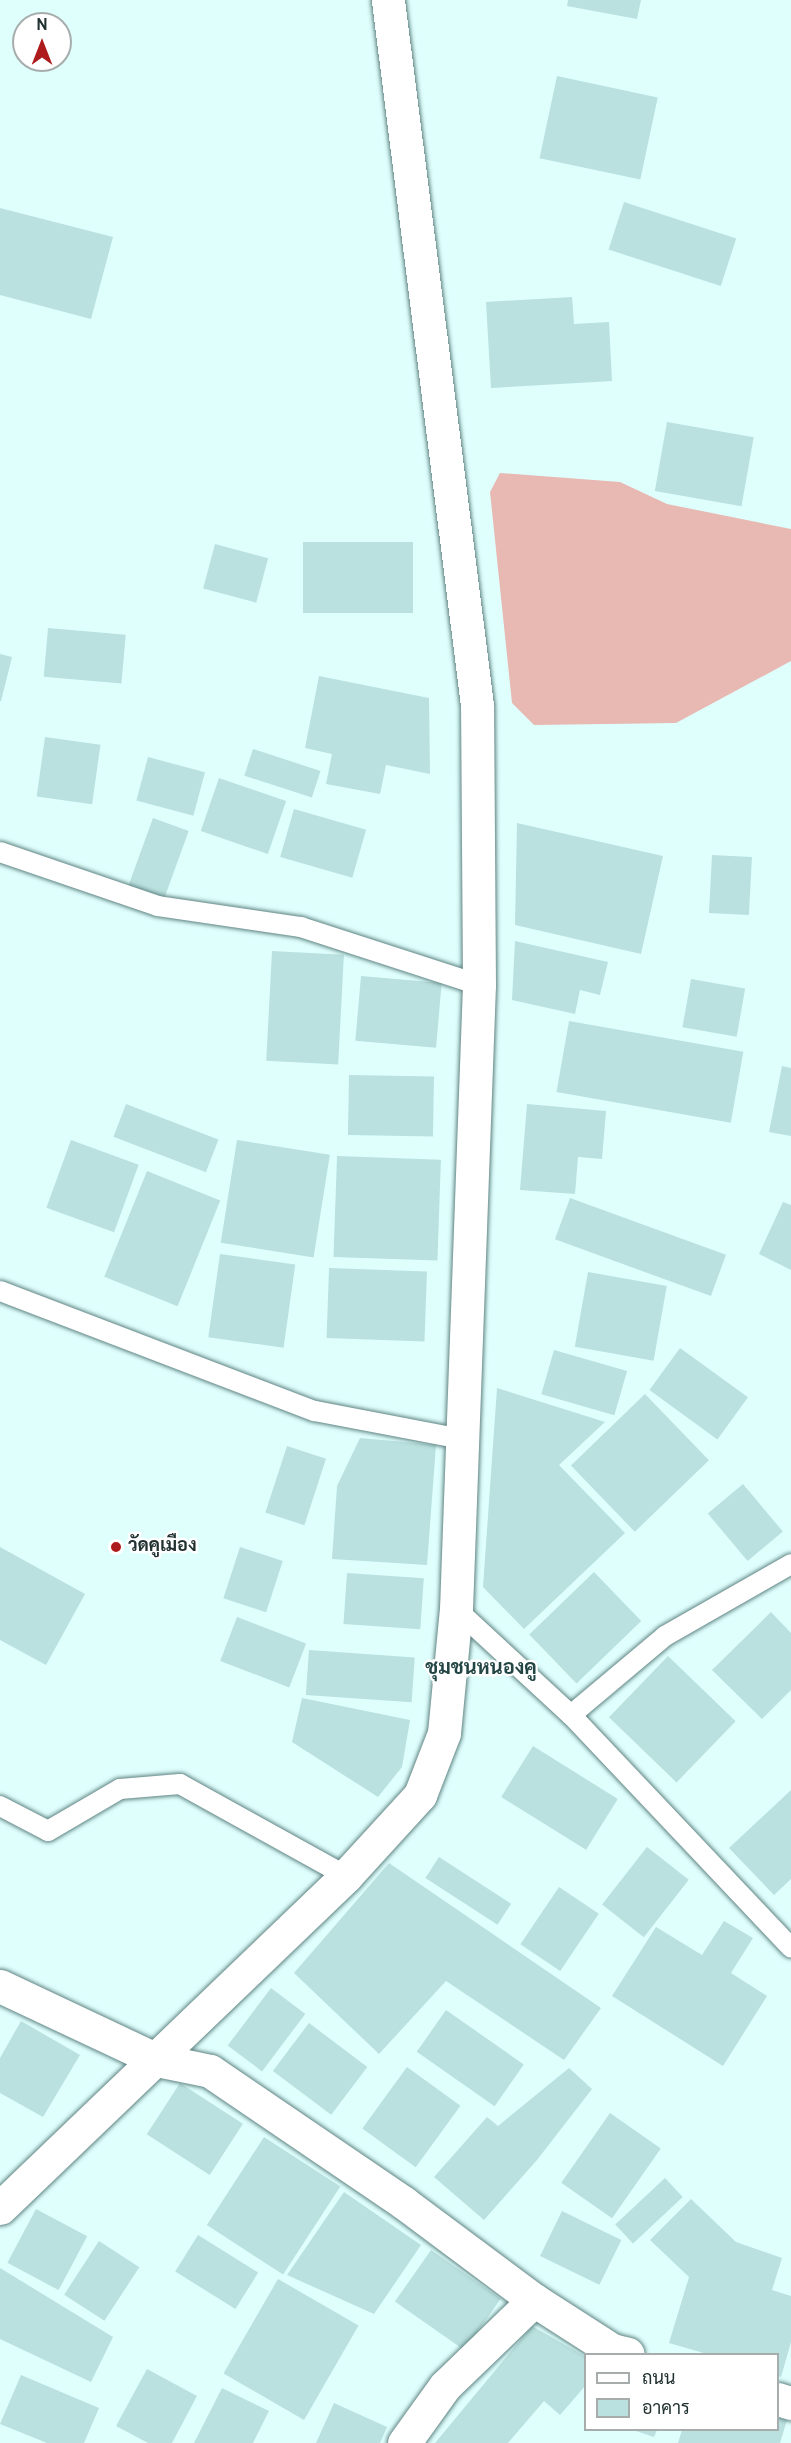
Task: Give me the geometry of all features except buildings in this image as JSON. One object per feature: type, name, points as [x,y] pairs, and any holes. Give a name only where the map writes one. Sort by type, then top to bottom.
[{"type":"street","points":[[0,2208],[157,2060],[346,1876],[420,1795],[444,1733],[456,1609],[479,985],[477,705],[388,0]]},
{"type":"street","points":[[0,1986],[157,2060],[210,2071],[404,2203],[534,2300],[612,2350],[622,2353]]},
{"type":"street","points":[[404,2443],[445,2386],[534,2300]]},
{"type":"lane","points":[[0,852],[158,906],[301,927],[479,985]]},
{"type":"lane","points":[[0,1291],[315,1411],[462,1439]]},
{"type":"lane","points":[[571,1715],[665,1636],[791,1564]]},
{"type":"lane","points":[[456,1609],[571,1715],[791,1948]]},
{"type":"lane","points":[[0,1806],[48,1831],[120,1789],[180,1784],[346,1876]]},
{"type":"shaded area","points":[[500,473],[620,482],[667,504],[791,529],[791,661],[676,723],[534,725],[512,703],[490,492]]},
{"type":"place","name":"วัดคูเมือง","points":[[116,1547]]},
{"type":"district","name":"ชุมชนหนองคู","points":[[481,1669]]}]
